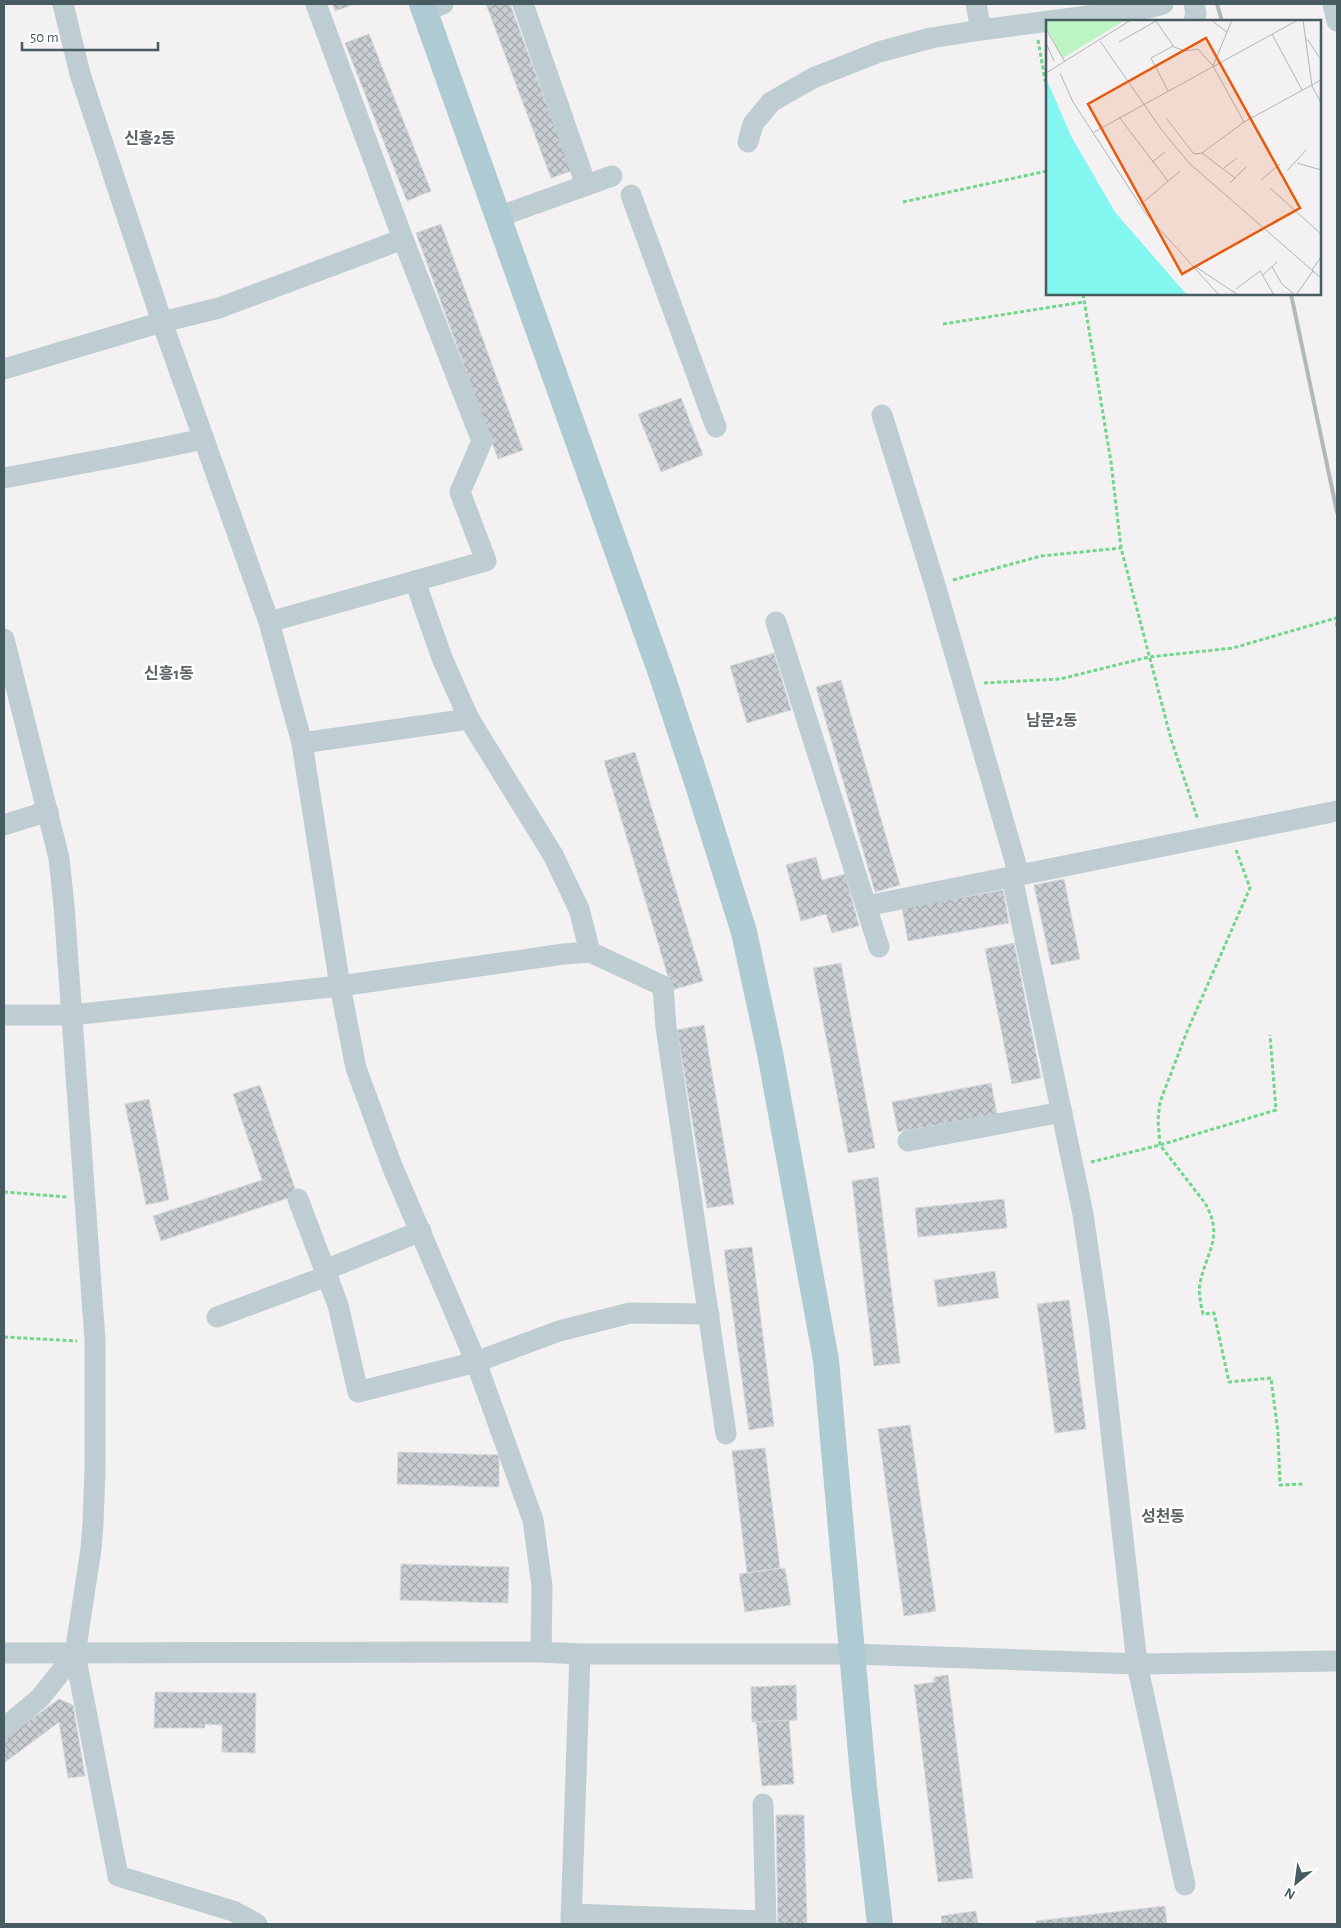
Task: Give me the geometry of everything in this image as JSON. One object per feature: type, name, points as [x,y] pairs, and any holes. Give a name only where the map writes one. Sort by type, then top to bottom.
[{"type":"main road","points":[[430,6],[498,217],[662,676],[744,932],[770,1053],[826,1360],[864,1787],[880,1924]]},
{"type":"street","points":[[63,4],[80,74],[162,322],[269,622],[302,743],[340,986],[356,1068],[392,1166],[476,1362],[533,1520],[542,1586],[542,1652]]},
{"type":"street","points":[[269,622],[486,561],[460,492],[482,441],[402,239],[316,4]]},
{"type":"street","points":[[523,4],[586,185]]},
{"type":"street","points":[[976,4],[981,30]]},
{"type":"street","points":[[1050,20],[1148,8],[1163,4]]},
{"type":"street","points":[[1194,4],[1196,13],[1194,20]]},
{"type":"street","points":[[1333,4],[1337,21]]},
{"type":"street","points":[[748,142],[753,124],[771,102],[813,78],[879,52],[931,38],[1046,21]]},
{"type":"street","points":[[498,217],[612,176]]},
{"type":"street","points":[[631,195],[716,427]]},
{"type":"street","points":[[4,369],[162,322],[219,308],[402,239]]},
{"type":"street","points":[[882,415],[935,585],[1016,876],[1083,1214],[1099,1324],[1137,1664],[1185,1885]]},
{"type":"street","points":[[4,478],[116,458],[204,439]]},
{"type":"street","points":[[415,581],[442,658],[469,719],[553,855],[579,908],[590,952]]},
{"type":"street","points":[[776,622],[879,947]]},
{"type":"street","points":[[4,639],[59,858],[86,1198],[95,1341],[96,1470],[93,1523],[91,1549],[75,1654],[118,1876],[233,1911],[257,1924]]},
{"type":"street","points":[[302,743],[469,719]]},
{"type":"street","points":[[4,825],[48,811]]},
{"type":"street","points":[[866,906],[1337,811]]},
{"type":"street","points":[[4,1015],[72,1015],[340,986],[564,954],[590,952],[663,986],[666,1028],[726,1434]]},
{"type":"street","points":[[908,1141],[1062,1112]]},
{"type":"street","points":[[298,1199],[338,1305],[358,1392],[476,1362],[559,1331],[630,1314],[709,1314]]},
{"type":"street","points":[[218,1317],[326,1273],[420,1231]]},
{"type":"street","points":[[4,1654],[542,1652],[580,1654],[852,1654],[1137,1664],[1337,1661]]},
{"type":"street","points":[[4,1728],[40,1698],[75,1654]]},
{"type":"street","points":[[580,1654],[571,1919],[766,1923],[763,1804]]},
{"type":"path","points":[[1034,22],[1046,86]]},
{"type":"path","points":[[902,202],[1046,172]]},
{"type":"path","points":[[1083,295],[1111,462],[1121,548],[1171,739],[1203,837]]},
{"type":"path","points":[[943,324],[1084,302]]},
{"type":"path","points":[[935,585],[1041,556],[1121,548]]},
{"type":"path","points":[[964,686],[991,682],[1060,679],[1149,657],[1233,648],[1336,618],[1337,627]]},
{"type":"path","points":[[1229,832],[1250,888],[1186,1034],[1160,1102],[1158,1120],[1160,1145],[1205,1203],[1211,1214],[1214,1225],[1214,1238],[1199,1285],[1202,1314],[1214,1313],[1229,1382],[1271,1378],[1278,1433],[1280,1485],[1305,1484]]},
{"type":"path","points":[[1073,1166],[1160,1145],[1276,1110],[1270,1035]]},
{"type":"path","points":[[4,1192],[86,1198]]},
{"type":"path","points":[[4,1337],[61,1342],[95,1341]]},
{"type":"building","points":[[333,4],[355,4],[335,11]]},
{"type":"building","points":[[486,4],[510,4],[571,171],[551,178]]},
{"type":"building","points":[[369,34],[431,191],[407,201],[345,43]]},
{"type":"building","points":[[441,224],[523,450],[498,459],[416,233]]},
{"type":"building","points":[[681,398],[703,455],[661,472],[638,414]]},
{"type":"building","points":[[774,653],[791,710],[747,723],[730,666]]},
{"type":"building","points":[[841,680],[900,885],[875,892],[816,687]]},
{"type":"building","points":[[635,752],[703,981],[672,990],[604,761]]},
{"type":"building","points":[[816,857],[822,880],[845,874],[859,926],[832,933],[826,914],[801,921],[786,865]]},
{"type":"building","points":[[1064,879],[1080,959],[1051,965],[1034,885]]},
{"type":"building","points":[[1003,890],[1009,923],[908,941],[902,908]]},
{"type":"building","points":[[1014,943],[1041,1078],[1012,1084],[985,949]]},
{"type":"building","points":[[841,963],[875,1148],[848,1153],[813,968]]},
{"type":"building","points":[[704,1025],[734,1204],[707,1208],[677,1030]]},
{"type":"building","points":[[991,1083],[997,1114],[898,1132],[892,1102]]},
{"type":"building","points":[[260,1085],[297,1195],[161,1241],[153,1216],[262,1180],[233,1094]]},
{"type":"building","points":[[149,1099],[169,1200],[146,1205],[125,1104]]},
{"type":"building","points":[[878,1177],[900,1363],[874,1366],[852,1181]]},
{"type":"building","points":[[1004,1199],[1007,1228],[918,1237],[915,1208]]},
{"type":"building","points":[[752,1247],[774,1426],[749,1430],[724,1250]]},
{"type":"building","points":[[995,1271],[999,1298],[938,1307],[934,1280]]},
{"type":"building","points":[[1069,1300],[1086,1429],[1055,1433],[1037,1304]]},
{"type":"building","points":[[910,1425],[936,1611],[904,1616],[878,1429]]},
{"type":"building","points":[[765,1448],[780,1568],[747,1573],[732,1451]]},
{"type":"building","points":[[398,1452],[499,1455],[499,1487],[397,1484]]},
{"type":"building","points":[[401,1564],[509,1567],[508,1603],[400,1600]]},
{"type":"building","points":[[785,1568],[791,1605],[745,1612],[739,1574]]},
{"type":"building","points":[[948,1675],[973,1878],[938,1882],[914,1685],[934,1682],[934,1677]]},
{"type":"building","points":[[796,1685],[797,1720],[752,1722],[751,1687]]},
{"type":"building","points":[[155,1692],[256,1693],[255,1753],[222,1752],[222,1725],[205,1724],[205,1728],[154,1728]]},
{"type":"building","points":[[59,1699],[73,1705],[85,1776],[68,1778],[59,1722],[4,1763],[4,1739]]},
{"type":"building","points":[[789,1720],[794,1784],[762,1786],[756,1722]]},
{"type":"building","points":[[776,1815],[804,1815],[807,1924],[778,1924]]},
{"type":"building","points":[[1165,1906],[1167,1924],[1036,1924],[1036,1921]]},
{"type":"building","points":[[976,1911],[978,1924],[942,1924],[941,1916]]},
{"type":"railway","points":[[1217,4],[1222,20]]},
{"type":"railway","points":[[1291,295],[1337,512]]},
{"type":"district","name":"신흥2동","points":[[150,138]]},
{"type":"district","name":"신흥1동","points":[[169,673]]},
{"type":"district","name":"남문2동","points":[[1052,720]]},
{"type":"district","name":"성천동","points":[[1163,1516]]}]
